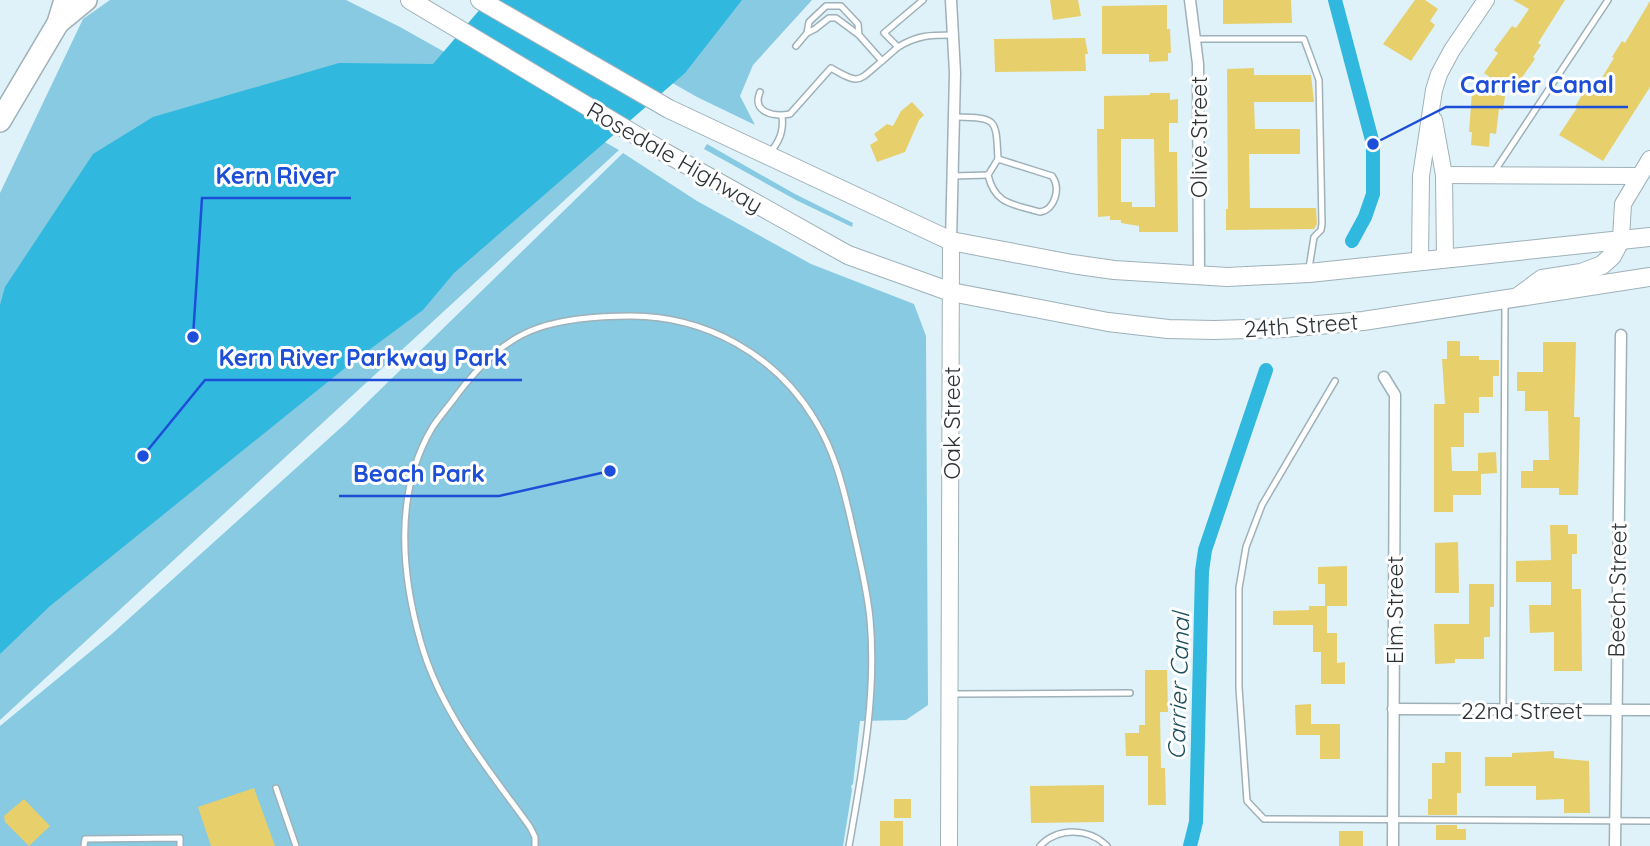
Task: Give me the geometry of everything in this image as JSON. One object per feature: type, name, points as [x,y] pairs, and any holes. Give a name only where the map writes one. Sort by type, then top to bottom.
[{"type":"highway","points":[[0,121],[58,23],[65,0]]},
{"type":"highway","points":[[58,23],[86,0]]},
{"type":"main road","name":"Rosedale Highway","points":[[480,0],[669,109],[951,241]]},
{"type":"main road","name":"Rosedale Highway","points":[[413,2],[664,152],[848,255],[951,292]]},
{"type":"main road","points":[[951,241],[1100,268],[1256,276],[1308,273],[1650,237]]},
{"type":"main road","points":[[1511,299],[1542,279],[1581,273],[1602,265],[1612,256],[1621,239]]},
{"type":"main road","name":"24th Street","points":[[951,292],[1108,322],[1193,330],[1284,328],[1340,323],[1650,277]]},
{"type":"street","name":"Olive Street","points":[[1190,0],[1198,64],[1199,275]]},
{"type":"street","points":[[1420,260],[1421,176],[1434,90],[1442,68],[1486,0]]},
{"type":"street","name":"Oak Street","points":[[949,846],[953,1]]},
{"type":"street","points":[[1432,107],[1444,175],[1444,257]]},
{"type":"street","points":[[1621,239],[1623,204],[1650,159]]},
{"type":"street","points":[[1444,175],[1638,177]]},
{"type":"street","name":"Beech Street","points":[[1615,846],[1621,335]]},
{"type":"street","name":"Elm Street","points":[[1384,377],[1395,395],[1392,846]]},
{"type":"street","name":"22nd Street","points":[[1393,709],[1650,710]]},
{"type":"lane","points":[[898,47],[884,33],[923,0]]},
{"type":"lane","points":[[1492,175],[1608,0]]},
{"type":"lane","points":[[807,33],[809,22],[818,12],[826,6],[834,5],[841,6],[858,24],[859,35]]},
{"type":"lane","points":[[796,46],[807,33],[829,18],[836,18],[859,35],[882,61]]},
{"type":"lane","points":[[760,92],[758,105],[763,111],[769,115],[790,114],[831,68],[852,80],[861,79],[898,47],[913,38],[953,35]]},
{"type":"lane","points":[[1196,39],[1304,39],[1319,80],[1322,224],[1321,230],[1314,237],[1308,273]]},
{"type":"lane","points":[[768,155],[779,141],[782,116]]},
{"type":"lane","points":[[954,117],[981,118],[992,122],[997,130],[998,159],[988,175],[992,190],[1005,201],[1025,208],[1040,212],[1051,208],[1057,189],[1052,176],[1016,169],[998,159]]},
{"type":"lane","points":[[1035,179],[1038,172]]},
{"type":"lane","points":[[953,176],[988,175]]},
{"type":"lane","points":[[1005,201],[1007,194]]},
{"type":"lane","points":[[1025,208],[1028,200]]},
{"type":"lane","points":[[1503,710],[1511,299]]},
{"type":"lane","points":[[535,846],[535,837],[530,827],[469,744],[440,694],[421,644],[411,596],[405,547],[405,508],[418,459],[432,427],[469,378],[498,350],[537,329],[568,322],[603,316],[655,316],[704,327],[757,356],[790,385],[815,419],[829,447],[844,490],[870,618],[872,680],[866,743],[849,846]]},
{"type":"lane","points":[[1335,381],[1262,505],[1246,547],[1239,589],[1240,688],[1247,801],[1264,819],[1650,821]]},
{"type":"lane","points":[[950,694],[1130,693]]},
{"type":"lane","points":[[276,788],[296,846]]},
{"type":"lane","points":[[1040,846],[1052,835],[1075,832],[1089,834],[1107,846]]},
{"type":"lane","points":[[85,846],[85,839],[180,838],[180,846]]},
{"type":"shaded area","points":[[110,0],[346,0],[400,27],[619,150],[0,720],[0,193],[83,19]]},
{"type":"shaded area","points":[[488,0],[742,0],[685,73],[454,273],[423,310],[350,364],[50,606],[0,654],[0,305],[5,287],[93,154],[153,117],[339,63],[433,64]]},
{"type":"shaded area","points":[[527,0],[812,0],[753,65],[740,96],[755,125],[697,97]]},
{"type":"shaded area","points":[[707,144],[853,223],[852,227],[796,200],[704,149]]},
{"type":"shaded area","points":[[623,153],[697,201],[811,264],[914,304],[926,336],[928,705],[906,720],[860,721],[843,846],[0,846],[0,726],[113,633],[346,423]]},
{"type":"building","points":[[1050,0],[1078,0],[1081,16],[1053,20]]},
{"type":"building","points":[[1223,0],[1291,0],[1292,23],[1223,24]]},
{"type":"building","points":[[1415,0],[1425,0],[1438,9],[1430,21],[1435,25],[1411,61],[1383,44]]},
{"type":"building","points":[[1513,0],[1565,0],[1538,43],[1541,45],[1533,57],[1535,59],[1518,83],[1508,77],[1506,88],[1484,73],[1498,53],[1494,50],[1512,26],[1516,28],[1529,9]]},
{"type":"building","points":[[1650,1],[1650,87],[1603,161],[1559,135],[1577,108],[1575,107],[1585,89],[1592,94],[1614,58],[1612,57],[1622,41],[1625,43]]},
{"type":"building","points":[[1167,5],[1171,53],[1168,53],[1168,61],[1149,62],[1149,54],[1102,54],[1102,6]]},
{"type":"building","points":[[1085,38],[1088,54],[1085,54],[1086,71],[995,72],[994,39]]},
{"type":"building","points":[[1254,68],[1254,75],[1311,75],[1314,102],[1254,102],[1255,129],[1300,129],[1300,154],[1249,154],[1250,208],[1316,208],[1317,224],[1314,229],[1226,230],[1227,69]]},
{"type":"building","points":[[1472,92],[1505,96],[1503,110],[1499,109],[1496,134],[1490,133],[1489,147],[1471,145],[1472,132],[1469,132]]},
{"type":"building","points":[[1170,93],[1170,100],[1178,99],[1178,123],[1169,123],[1169,152],[1177,152],[1178,232],[1139,232],[1139,226],[1121,223],[1121,220],[1110,220],[1110,216],[1098,217],[1097,129],[1104,129],[1104,96]],"holes":[[[1121,139],[1154,139],[1155,207],[1132,207],[1132,202],[1121,202]]]},
{"type":"building","points":[[912,102],[924,115],[919,120],[905,152],[877,162],[870,145],[878,140],[874,134],[887,124],[893,126],[901,111]]},
{"type":"building","points":[[1447,341],[1460,341],[1460,356],[1499,360],[1499,376],[1493,376],[1493,397],[1479,397],[1479,413],[1464,413],[1464,447],[1451,447],[1452,471],[1478,471],[1478,453],[1496,452],[1497,473],[1481,474],[1481,495],[1453,495],[1453,512],[1434,512],[1434,404],[1445,404],[1442,359],[1447,359]]},
{"type":"building","points":[[1543,342],[1576,342],[1574,417],[1580,417],[1578,495],[1559,495],[1559,488],[1521,488],[1521,471],[1533,471],[1533,460],[1549,460],[1548,411],[1525,411],[1525,391],[1517,391],[1517,372],[1543,372]]},
{"type":"building","points":[[1550,525],[1568,525],[1568,534],[1577,534],[1577,554],[1572,554],[1572,589],[1581,589],[1582,671],[1554,671],[1554,632],[1530,633],[1529,605],[1551,605],[1551,582],[1516,582],[1516,561],[1551,560]]},
{"type":"building","points":[[1458,542],[1459,593],[1435,593],[1435,543]]},
{"type":"building","points":[[1347,566],[1347,606],[1325,606],[1325,584],[1318,584],[1318,567]]},
{"type":"building","points":[[1469,584],[1494,584],[1494,607],[1490,607],[1490,637],[1484,637],[1484,659],[1455,659],[1455,663],[1435,664],[1434,624],[1469,624]]},
{"type":"building","points":[[1309,606],[1327,606],[1327,633],[1337,633],[1337,663],[1345,662],[1345,684],[1321,684],[1321,652],[1313,652],[1313,625],[1273,625],[1273,611],[1309,610]]},
{"type":"building","points":[[1145,670],[1167,670],[1168,712],[1160,712],[1161,768],[1165,768],[1166,805],[1148,805],[1148,756],[1126,756],[1125,733],[1139,733],[1139,725],[1145,725]]},
{"type":"building","points":[[1311,704],[1311,724],[1340,724],[1340,759],[1320,759],[1320,735],[1296,735],[1295,705]]},
{"type":"building","points":[[1554,751],[1554,758],[1589,761],[1590,813],[1564,813],[1564,799],[1536,800],[1536,786],[1485,786],[1485,757],[1512,757],[1512,753]]},
{"type":"building","points":[[1445,752],[1461,752],[1461,793],[1457,793],[1457,815],[1428,815],[1428,799],[1432,799],[1432,763],[1445,763]]},
{"type":"building","points":[[1104,785],[1104,822],[1031,823],[1030,786]]},
{"type":"building","points":[[254,788],[275,846],[211,846],[198,807]]},
{"type":"building","points":[[24,799],[50,826],[29,846],[5,822],[4,816]]},
{"type":"building","points":[[894,799],[911,799],[911,818],[894,818]]},
{"type":"building","points":[[880,821],[903,821],[903,846],[880,846]]},
{"type":"building","points":[[1436,825],[1457,825],[1457,829],[1466,829],[1466,840],[1436,840]]},
{"type":"building","points":[[1339,831],[1363,831],[1363,846],[1339,846]]},
{"type":"waterway","name":"Carrier Canal","points":[[1335,0],[1373,144],[1373,194],[1352,241]]},
{"type":"waterway","name":"Carrier Canal","points":[[1190,846],[1196,822],[1202,571],[1205,550],[1266,370]]},
{"type":"place","name":"Carrier Canal","points":[[1373,144]]},
{"type":"place","name":"Kern River","points":[[193,337]]},
{"type":"place","name":"Kern River Parkway Park","points":[[143,456]]},
{"type":"place","name":"Beach Park","points":[[610,471]]}]
